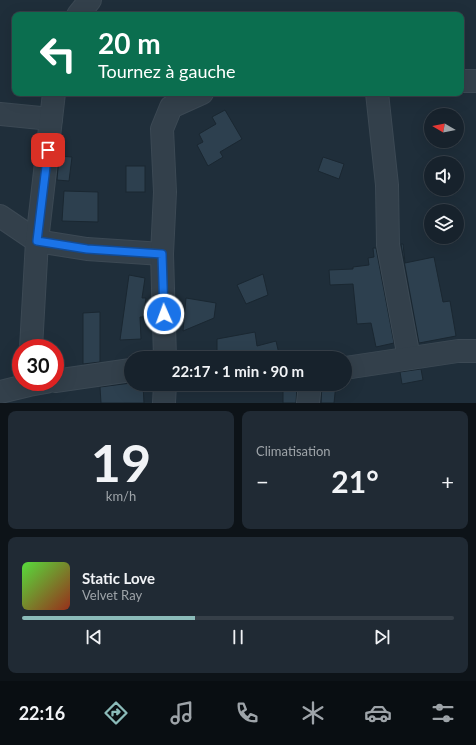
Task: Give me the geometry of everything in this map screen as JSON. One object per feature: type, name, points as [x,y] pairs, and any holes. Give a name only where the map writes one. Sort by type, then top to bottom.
[{"type":"street","points":[[80,12],[90,0]]},
{"type":"street","points":[[464,81],[476,81]]},
{"type":"street","points":[[32,339],[37,241],[54,96]]},
{"type":"street","points":[[165,351],[162,254],[165,192],[162,129],[171,107],[195,96]]},
{"type":"street","points":[[377,96],[388,185],[388,245],[409,358]]},
{"type":"street","points":[[0,114],[51,120]]},
{"type":"street","points":[[0,216],[37,241],[87,249],[162,254]]},
{"type":"street","points":[[352,367],[458,351],[476,352]]},
{"type":"street","points":[[64,380],[124,371]]},
{"type":"street","points":[[0,392],[12,391]]},
{"type":"street","points":[[164,403],[165,391]]},
{"type":"street","points":[[308,403],[309,391]]},
{"type":"building","points":[[225,110],[242,139],[220,152],[223,157],[208,166],[197,145],[203,142],[199,134],[216,124],[212,117]]},
{"type":"building","points":[[59,156],[72,157],[69,181],[57,180]]},
{"type":"building","points":[[323,157],[344,164],[339,179],[318,171]]},
{"type":"building","points":[[126,166],[145,166],[145,192],[126,192]]},
{"type":"building","points":[[64,191],[98,192],[98,222],[62,221]]},
{"type":"building","points":[[401,244],[403,244],[405,263],[434,257],[443,302],[450,301],[456,336],[419,343]]},
{"type":"building","points":[[373,248],[376,248],[394,343],[376,347],[371,323],[357,324],[353,284],[330,285],[329,270],[353,269],[353,267],[369,265],[368,258],[374,257]]},
{"type":"building","points":[[263,274],[268,295],[246,304],[237,285]]},
{"type":"building","points":[[129,275],[145,278],[142,298],[146,298],[143,317],[140,317],[141,339],[120,340]]},
{"type":"building","points":[[186,298],[216,303],[214,318],[183,331]]},
{"type":"building","points":[[100,312],[100,362],[83,364],[83,313]]},
{"type":"building","points":[[255,332],[257,346],[276,341],[278,351],[217,351],[217,339]]},
{"type":"building","points":[[421,369],[423,380],[402,384],[400,372]]},
{"type":"building","points":[[124,384],[124,391],[143,391],[144,403],[101,403],[100,387]]},
{"type":"building","points":[[283,391],[297,391],[296,403],[283,403]]},
{"type":"building","points":[[322,391],[335,391],[334,403],[321,403]]},
{"type":"route","points":[[48,150],[37,241],[87,249],[162,254],[164,314]]}]
